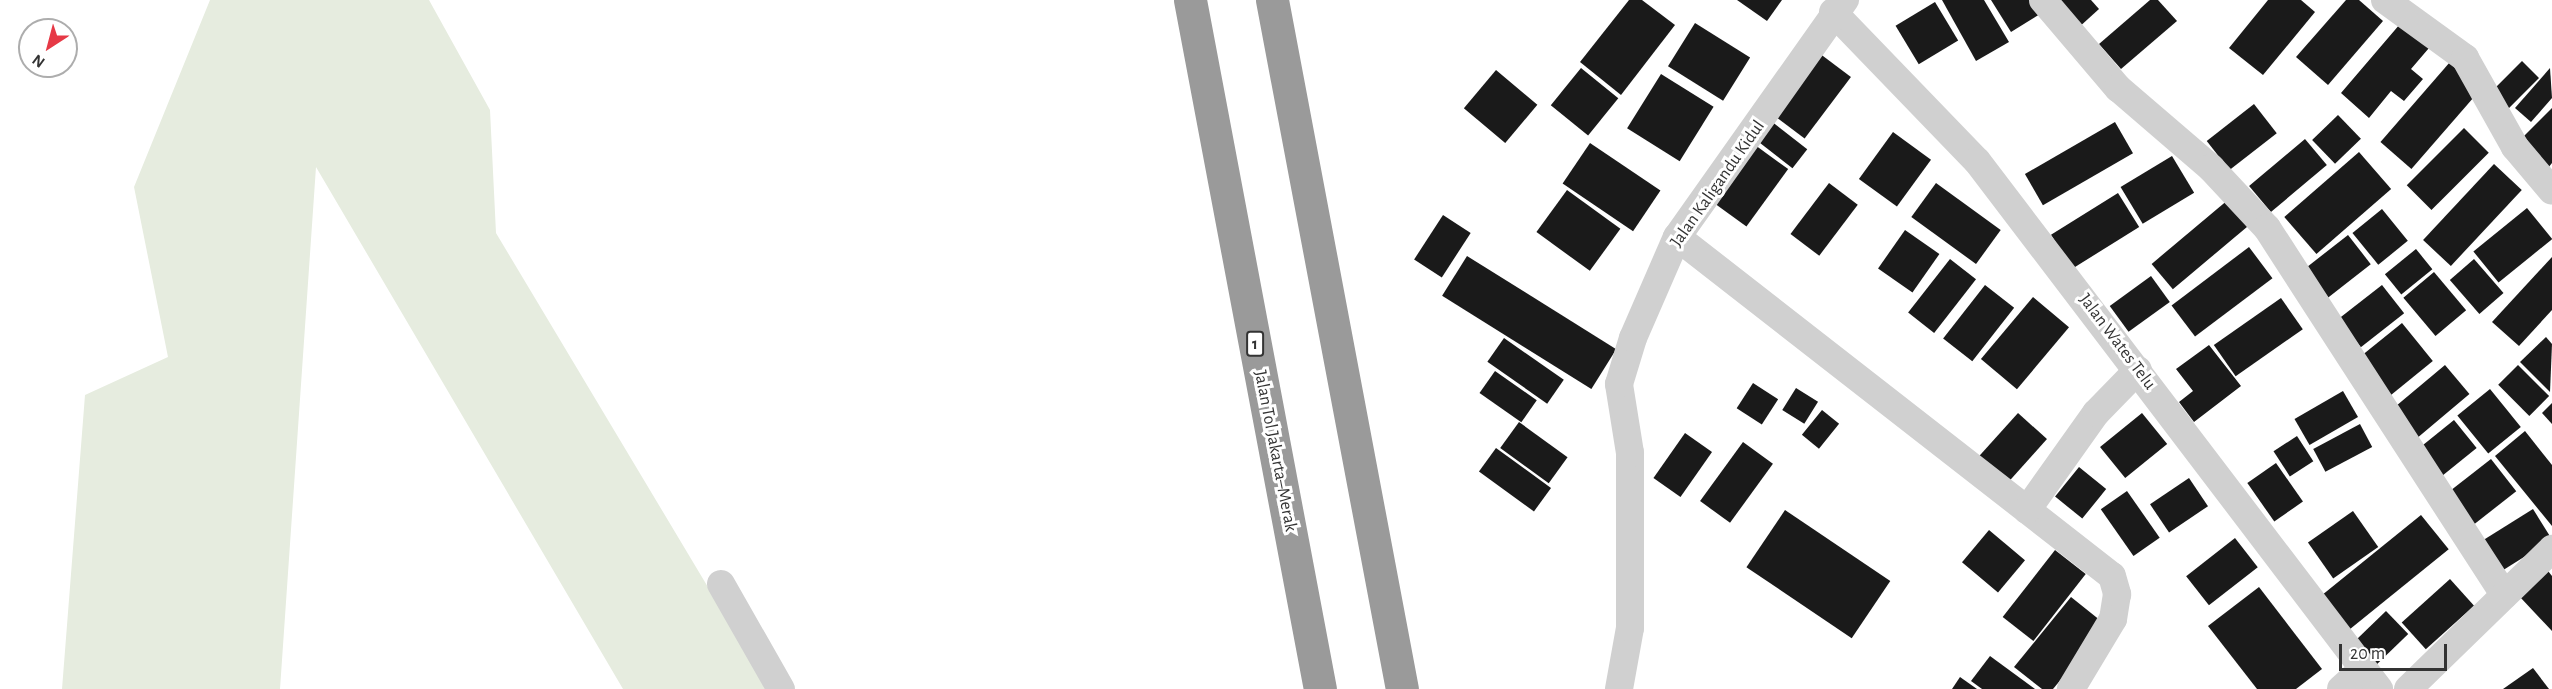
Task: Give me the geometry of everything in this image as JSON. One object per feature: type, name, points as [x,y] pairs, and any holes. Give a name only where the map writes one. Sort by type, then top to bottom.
[{"type":"highway","name":"Jalan Tol Jakarta–Merak","points":[[1190,0],[1320,689]]},
{"type":"highway","points":[[1272,0],[1402,689]]},
{"type":"street","points":[[2043,0],[2118,88],[2211,168],[2267,228],[2504,595]]},
{"type":"street","points":[[2385,0],[2465,58],[2515,147],[2552,191]]},
{"type":"street","name":"Jalan Kaligandu Kidul","points":[[1618,689],[1630,628],[1630,453],[1619,384],[1633,338],[1677,237],[1839,6]]},
{"type":"street","name":"Jalan Wates Telu","points":[[1839,6],[1977,162],[2138,370],[2360,683]]},
{"type":"street","points":[[1677,237],[2112,576],[2117,594],[2113,619],[2074,688]]},
{"type":"street","points":[[2027,510],[2096,413],[2138,370]]},
{"type":"street","points":[[2408,689],[2552,549]]},
{"type":"street","points":[[721,584],[782,689]]},
{"type":"shaded area","points":[[210,0],[429,0],[490,110],[496,233],[769,689],[623,689],[316,167],[280,689],[62,689],[85,395],[168,357],[134,187]]},
{"type":"building","points":[[1629,0],[1642,0],[1675,25],[1621,95],[1580,62]]},
{"type":"building","points":[[1737,0],[1782,0],[1767,21]]},
{"type":"building","points":[[1942,0],[1984,0],[2009,42],[1976,61]]},
{"type":"building","points":[[1991,0],[2031,0],[2040,14],[2011,32]]},
{"type":"building","points":[[2051,0],[2091,0],[2099,9],[2077,29]]},
{"type":"building","points":[[2150,0],[2158,0],[2177,21],[2121,69],[2099,44]]},
{"type":"building","points":[[2268,0],[2301,0],[2315,12],[2263,75],[2229,48]]},
{"type":"building","points":[[2346,0],[2359,0],[2383,21],[2328,85],[2296,57]]},
{"type":"building","points":[[1935,2],[1958,41],[1919,64],[1896,26]]},
{"type":"building","points":[[1695,23],[1750,57],[1723,101],[1668,66]]},
{"type":"building","points":[[2400,24],[2429,48],[2411,69],[2423,79],[2404,101],[2391,91],[2369,118],[2341,93]]},
{"type":"building","points":[[1819,53],[1851,77],[1805,139],[1773,114]]},
{"type":"building","points":[[2522,61],[2539,78],[2509,108],[2492,91]]},
{"type":"building","points":[[2450,62],[2481,89],[2411,169],[2380,142]]},
{"type":"building","points":[[1581,68],[1618,98],[1588,136],[1551,105]]},
{"type":"building","points":[[2550,68],[2552,98],[2531,122],[2515,108]]},
{"type":"building","points":[[1496,70],[1537,105],[1505,143],[1464,108]]},
{"type":"building","points":[[1661,74],[1714,107],[1680,161],[1627,128]]},
{"type":"building","points":[[2254,104],[2277,133],[2229,170],[2207,141]]},
{"type":"building","points":[[2552,108],[2552,163],[2548,168],[2520,140]]},
{"type":"building","points":[[2338,115],[2361,139],[2335,164],[2312,140]]},
{"type":"building","points":[[1771,121],[1807,149],[1792,168],[1756,140]]},
{"type":"building","points":[[2115,122],[2133,153],[2043,205],[2025,174]]},
{"type":"building","points":[[2464,128],[2489,153],[2431,210],[2407,185]]},
{"type":"building","points":[[1893,132],[1931,160],[1897,207],[1859,179]]},
{"type":"building","points":[[2305,139],[2327,165],[2271,212],[2249,186]]},
{"type":"building","points":[[1590,143],[1660,191],[1633,231],[1563,184]]},
{"type":"building","points":[[1755,145],[1788,169],[1746,227],[1713,202]]},
{"type":"building","points":[[2359,152],[2391,189],[2316,254],[2284,217]]},
{"type":"building","points":[[2172,156],[2194,193],[2143,224],[2121,187]]},
{"type":"building","points":[[2494,164],[2522,190],[2451,266],[2423,240]]},
{"type":"building","points":[[1829,183],[1858,205],[1819,256],[1790,234]]},
{"type":"building","points":[[1936,183],[2001,230],[1976,264],[1911,217]]},
{"type":"building","points":[[1567,190],[1620,229],[1590,271],[1536,232]]},
{"type":"building","points":[[2118,193],[2139,227],[2072,269],[2051,235]]},
{"type":"building","points":[[2229,199],[2250,224],[2173,289],[2152,264]]},
{"type":"building","points":[[2527,208],[2552,239],[2499,283],[2473,251]]},
{"type":"building","points":[[2382,209],[2408,241],[2378,265],[2352,233]]},
{"type":"building","points":[[1443,215],[1471,233],[1442,277],[1414,259]]},
{"type":"building","points":[[1905,230],[1939,254],[1912,293],[1878,269]]},
{"type":"building","points":[[2348,235],[2371,264],[2328,297],[2305,268]]},
{"type":"building","points":[[2249,247],[2272,278],[2195,337],[2172,305]]},
{"type":"building","points":[[2416,249],[2432,269],[2401,294],[2385,274]]},
{"type":"building","points":[[1467,256],[1616,349],[1591,389],[1442,296]]},
{"type":"building","points":[[2552,257],[2552,310],[2519,346],[2492,322]]},
{"type":"building","points":[[1950,259],[1976,279],[1934,333],[1908,313]]},
{"type":"building","points":[[2474,259],[2504,293],[2479,314],[2450,280]]},
{"type":"building","points":[[2434,272],[2466,310],[2435,336],[2403,298]]},
{"type":"building","points":[[2151,276],[2170,302],[2129,332],[2110,306]]},
{"type":"building","points":[[1985,285],[2014,308],[1972,361],[1943,339]]},
{"type":"building","points":[[2382,285],[2404,313],[2361,347],[2339,319]]},
{"type":"building","points":[[2033,297],[2069,327],[2017,389],[1981,359]]},
{"type":"building","points":[[2281,298],[2303,329],[2236,376],[2214,345]]},
{"type":"building","points":[[2402,323],[2433,361],[2389,397],[2358,359]]},
{"type":"building","points":[[2546,337],[2552,344],[2550,392],[2520,362]]},
{"type":"building","points":[[1504,338],[1564,380],[1547,404],[1487,362]]},
{"type":"building","points":[[2209,345],[2241,386],[2194,422],[2179,402],[2193,391],[2176,369]]},
{"type":"building","points":[[2445,365],[2469,394],[2417,438],[2392,409]]},
{"type":"building","points":[[2518,365],[2549,396],[2529,416],[2498,385]]},
{"type":"building","points":[[1495,371],[1537,400],[1521,422],[1480,393]]},
{"type":"building","points":[[1753,383],[1778,399],[1762,424],[1737,408]]},
{"type":"building","points":[[1796,388],[1818,402],[1804,424],[1782,410]]},
{"type":"building","points":[[2490,389],[2521,427],[2488,454],[2457,415]]},
{"type":"building","points":[[2343,391],[2358,417],[2310,445],[2295,419]]},
{"type":"building","points":[[2552,403],[2552,424],[2542,413]]},
{"type":"building","points":[[1822,410],[1839,424],[1819,449],[1802,435]]},
{"type":"building","points":[[2018,413],[2047,439],[2003,487],[1975,461]]},
{"type":"building","points":[[2142,413],[2167,444],[2125,478],[2100,447]]},
{"type":"building","points":[[2454,420],[2477,448],[2439,479],[2416,451]]},
{"type":"building","points":[[1519,422],[1568,457],[1549,483],[1500,448]]},
{"type":"building","points":[[2360,424],[2372,447],[2325,472],[2313,449]]},
{"type":"building","points":[[2525,431],[2552,465],[2552,526],[2495,456]]},
{"type":"building","points":[[1685,433],[1712,452],[1680,497],[1653,478]]},
{"type":"building","points":[[2297,436],[2313,461],[2290,476],[2274,451]]},
{"type":"building","points":[[1743,442],[1773,464],[1730,523],[1700,501]]},
{"type":"building","points":[[1496,448],[1551,488],[1534,511],[1479,471]]},
{"type":"building","points":[[2491,459],[2516,491],[2470,528],[2445,495]]},
{"type":"building","points":[[2276,463],[2303,502],[2274,522],[2247,483]]},
{"type":"building","points":[[2079,467],[2106,489],[2082,519],[2055,497]]},
{"type":"building","points":[[2189,478],[2208,506],[2169,532],[2150,504]]},
{"type":"building","points":[[2127,491],[2160,538],[2133,556],[2101,509]]},
{"type":"building","points":[[2533,509],[2552,540],[2496,575],[2477,544]]},
{"type":"building","points":[[1785,510],[1890,581],[1852,638],[1746,567]]},
{"type":"building","points":[[2353,511],[2378,547],[2333,579],[2308,543]]},
{"type":"building","points":[[2421,515],[2449,549],[2345,634],[2317,599]]},
{"type":"building","points":[[1989,530],[2025,560],[1998,592],[1962,562]]},
{"type":"building","points":[[2235,538],[2258,567],[2209,605],[2186,576]]},
{"type":"building","points":[[2055,550],[2086,574],[2033,641],[2003,617]]},
{"type":"building","points":[[2548,571],[2552,576],[2552,631],[2520,597]]},
{"type":"building","points":[[2450,579],[2474,606],[2426,649],[2402,622]]},
{"type":"building","points":[[2259,587],[2322,669],[2296,689],[2257,689],[2208,626]]},
{"type":"building","points":[[2071,597],[2106,625],[2053,689],[2042,689],[2014,667]]},
{"type":"building","points":[[2386,611],[2408,634],[2372,669],[2350,646]]},
{"type":"building","points":[[1990,656],[2035,689],[1982,689],[1971,681]]},
{"type":"building","points":[[2533,668],[2549,689],[2503,689]]},
{"type":"building","points":[[1960,677],[1977,689],[1952,689]]}]
